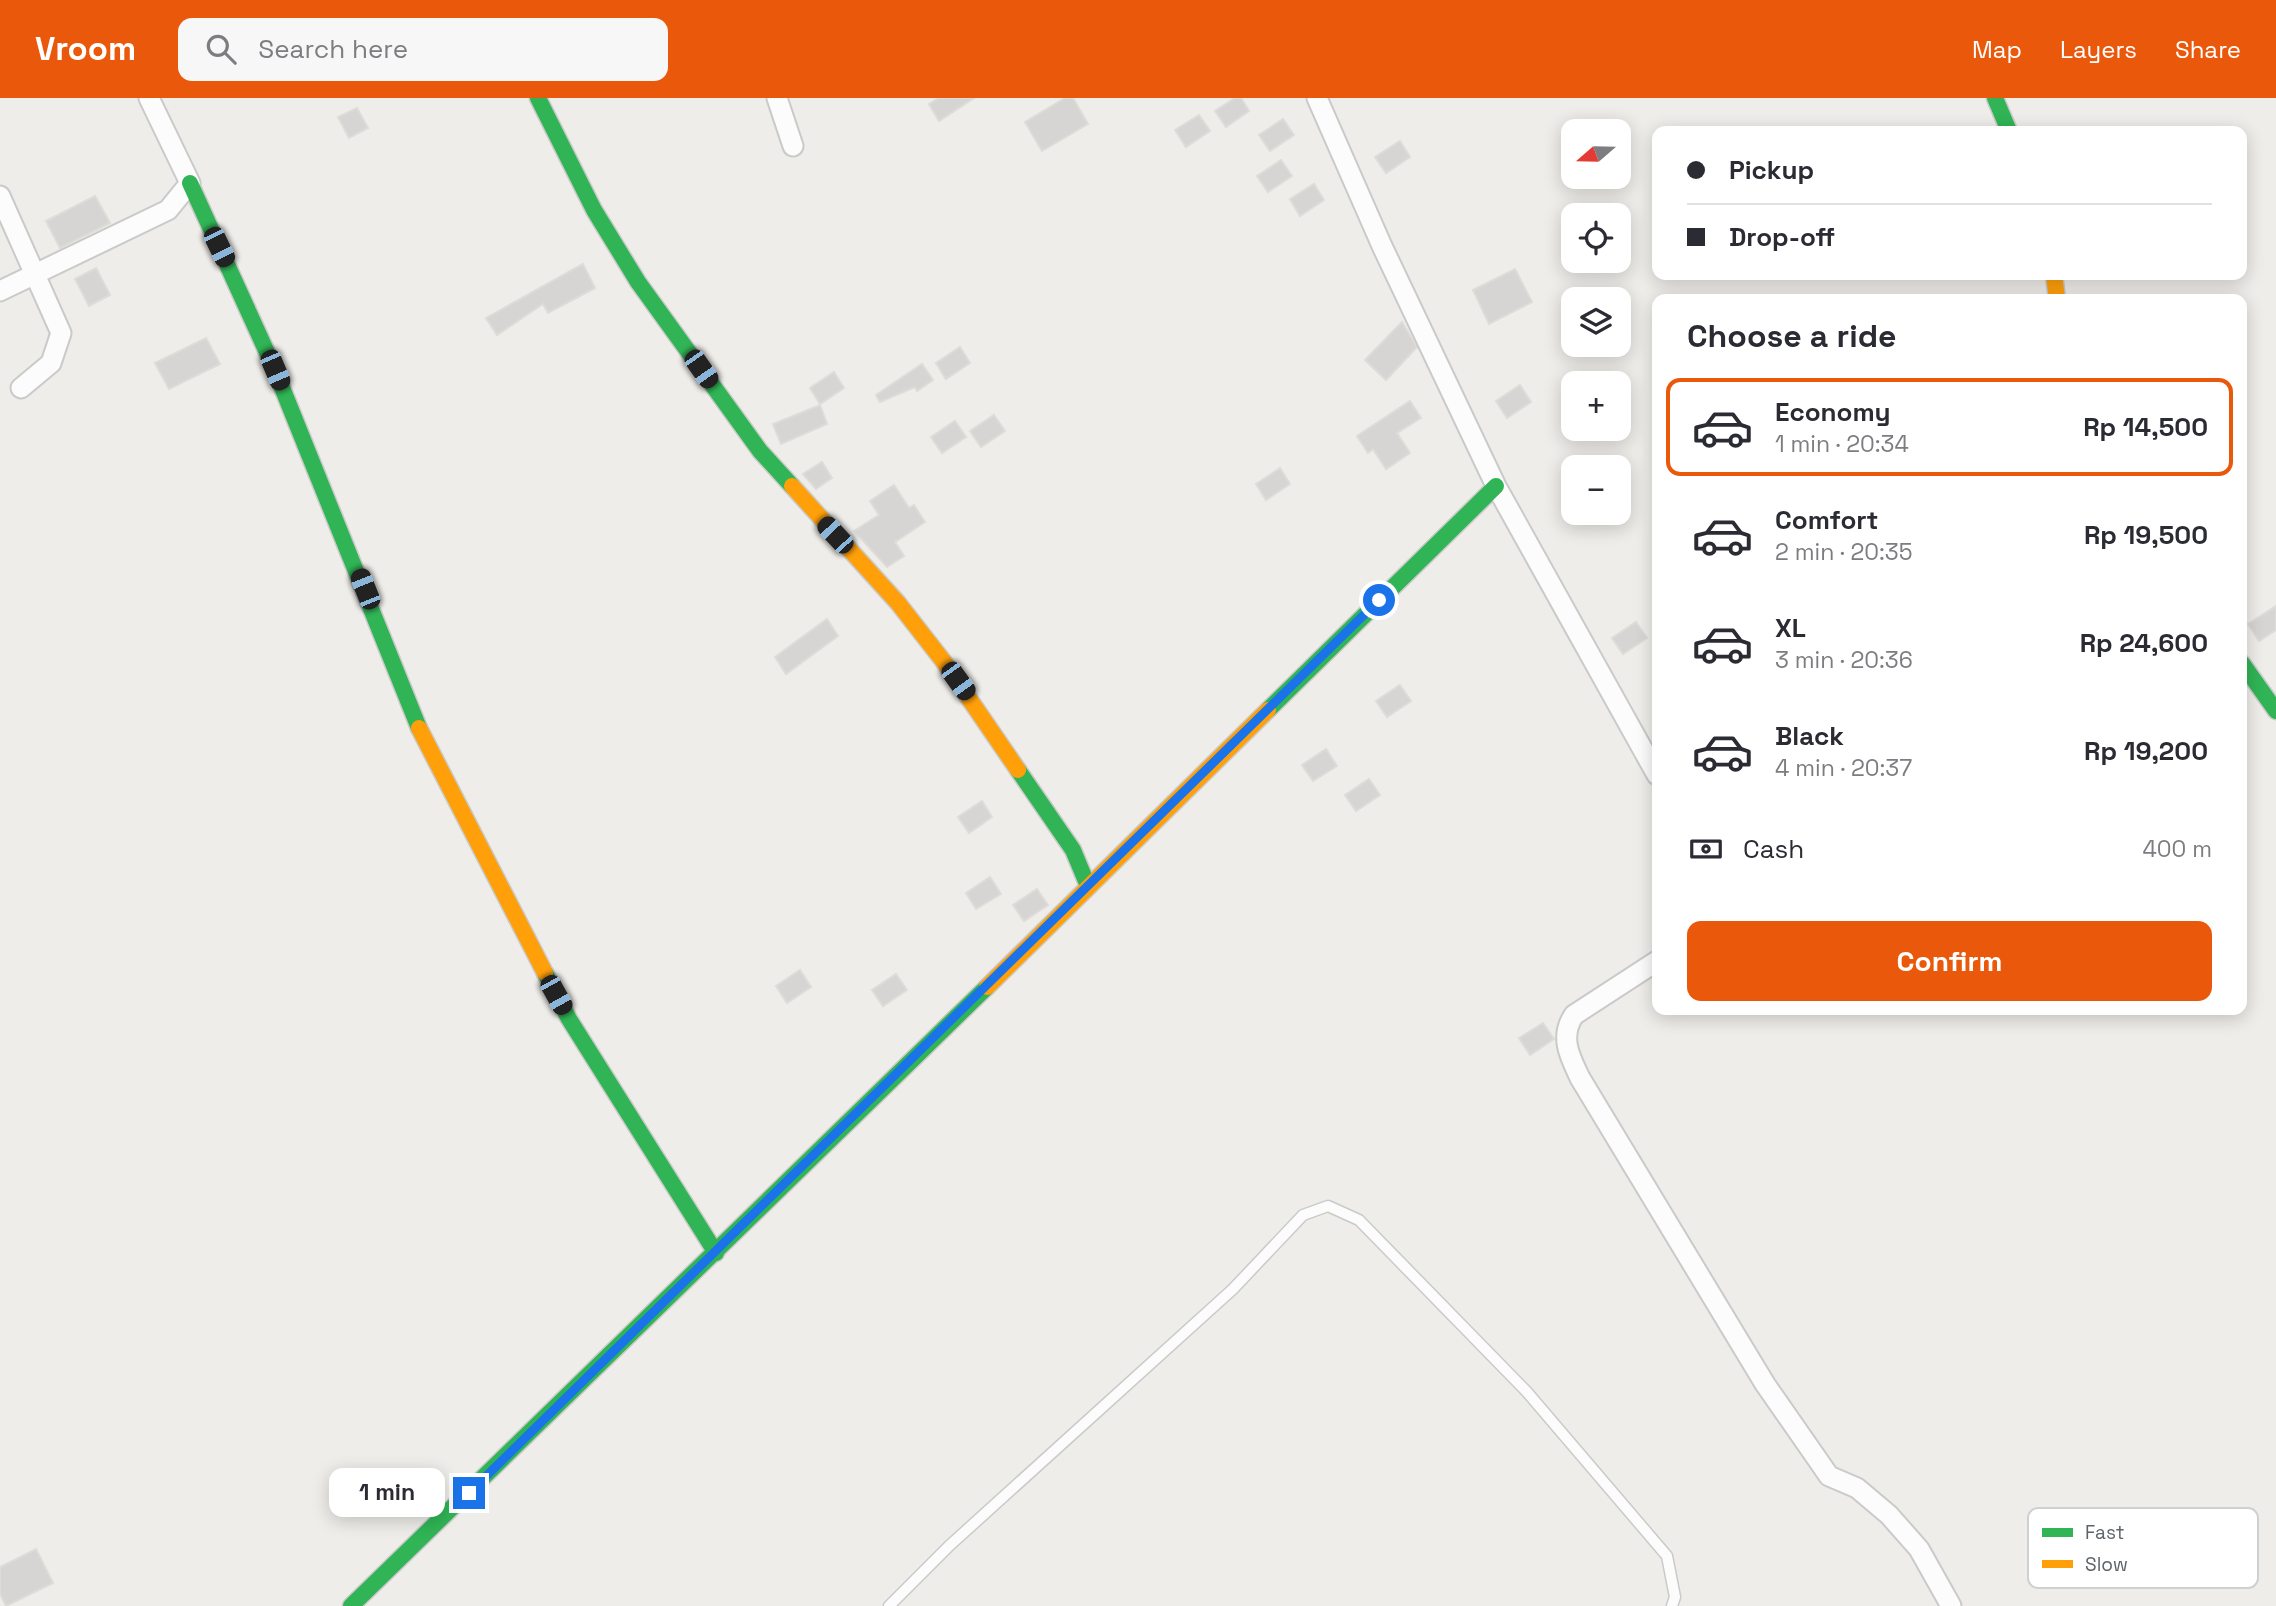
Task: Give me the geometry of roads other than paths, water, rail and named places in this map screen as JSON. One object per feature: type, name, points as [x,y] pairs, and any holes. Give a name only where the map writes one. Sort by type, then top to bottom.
[{"type":"street","points":[[149,98],[275,370],[432,758],[569,1019],[716,1253]]},
{"type":"street","points":[[538,98],[594,209],[638,282],[760,451],[898,603],[944,662],[1073,850],[1088,886]]},
{"type":"street","points":[[777,98],[793,146]]},
{"type":"street","points":[[1317,98],[1382,247],[1496,486],[1652,766]]},
{"type":"street","points":[[1995,98],[2008,126]]},
{"type":"street","points":[[0,291],[168,210],[190,183]]},
{"type":"street","points":[[0,196],[61,333],[51,363],[21,388]]},
{"type":"street","points":[[351,1606],[650,1313],[716,1253],[1496,486]]},
{"type":"street","points":[[2247,670],[2276,711]]},
{"type":"street","points":[[1652,964],[1574,1015],[1567,1029],[1566,1049],[1580,1078],[1765,1384],[1829,1476],[1857,1488],[1889,1515],[1919,1549],[1951,1606]]},
{"type":"lane","points":[[889,1606],[949,1546],[1233,1289],[1303,1215],[1328,1206],[1359,1220],[1527,1392],[1667,1556],[1675,1597],[1672,1606]]}]
